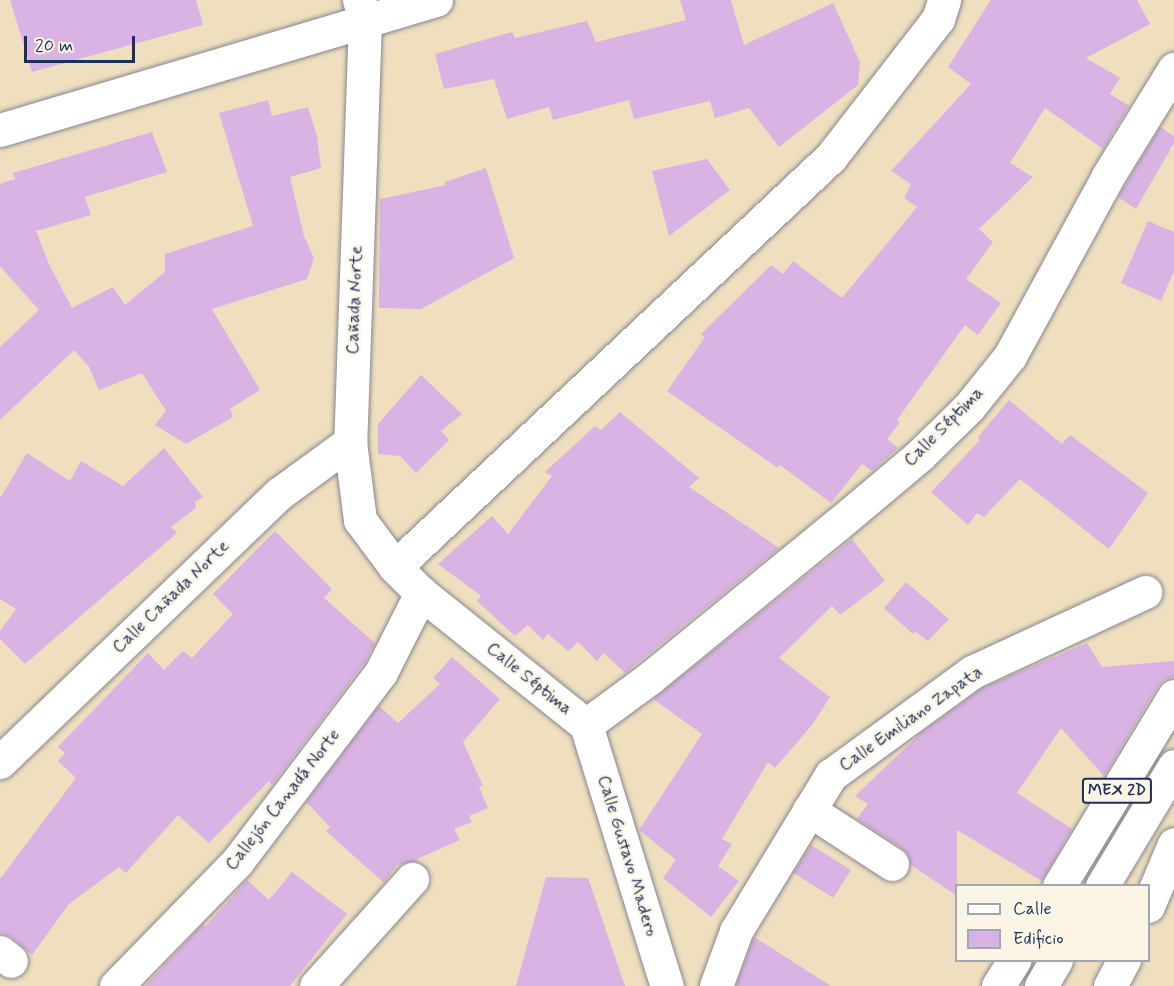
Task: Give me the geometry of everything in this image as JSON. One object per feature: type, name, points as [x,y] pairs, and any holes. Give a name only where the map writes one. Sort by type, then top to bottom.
[{"type":"main road","points":[[0,129],[362,10],[436,0]]},
{"type":"main road","points":[[395,567],[831,157],[938,19],[944,0]]},
{"type":"main road","name":"Cañada Norte","points":[[362,10],[350,442],[360,520],[395,567]]},
{"type":"main road","name":"Calle Séptima","points":[[395,567],[421,592],[586,725],[651,678],[837,525],[920,454],[969,407],[1010,356],[1108,176],[1174,69]]},
{"type":"main road","name":"Calle Cañada Norte","points":[[0,762],[280,493],[350,442]]},
{"type":"main road","name":"Callejón Canadá Norte","points":[[116,986],[237,862],[381,672],[421,592]]},
{"type":"main road","name":"Calle Emiliano Zapata","points":[[716,986],[736,931],[831,775],[972,672],[1145,592]]},
{"type":"main road","name":"MEX 2D","points":[[1060,884],[1174,696]]},
{"type":"main road","name":"Calle Gustavo Madero","points":[[586,725],[667,986]]},
{"type":"main road","name":"MEX 2D","points":[[1103,884],[1174,766]]},
{"type":"main road","points":[[809,810],[891,864]]},
{"type":"main road","points":[[1150,904],[1174,844]]},
{"type":"main road","points":[[316,986],[412,879]]},
{"type":"main road","points":[[999,986],[1013,962]]},
{"type":"main road","points":[[1041,986],[1055,962]]},
{"type":"main road","points":[[1110,986],[1123,962]]},
{"type":"building","points":[[10,0],[196,0],[203,25],[32,72]]},
{"type":"building","points":[[680,0],[731,0],[744,45],[833,3],[860,62],[858,85],[779,147],[749,108],[715,118],[710,101],[634,119],[629,100],[553,120],[549,107],[507,119],[494,79],[444,89],[435,54],[512,32],[515,38],[587,21],[596,42],[686,20]]},
{"type":"building","points":[[991,0],[1137,0],[1150,24],[1086,58],[1120,78],[1110,94],[1129,106],[1103,149],[1045,108],[1010,163],[1033,177],[979,229],[993,242],[966,279],[1001,303],[978,335],[965,325],[897,420],[900,422],[887,439],[898,448],[872,471],[862,464],[831,503],[780,465],[778,468],[667,391],[705,337],[701,334],[771,265],[783,274],[793,261],[842,298],[917,207],[904,198],[911,184],[891,171],[971,84],[948,67]]},
{"type":"building","points":[[268,100],[272,116],[308,107],[317,136],[321,168],[290,177],[304,236],[314,258],[307,279],[212,309],[260,390],[230,409],[233,417],[186,444],[155,425],[166,411],[142,373],[99,390],[89,367],[74,350],[0,420],[0,347],[39,310],[0,266],[0,184],[15,179],[13,173],[152,132],[167,172],[85,197],[91,215],[36,231],[49,264],[72,308],[113,287],[125,305],[165,272],[165,254],[253,226],[219,113]]},
{"type":"building","points":[[1160,127],[1174,136],[1174,143],[1136,209],[1118,197]]},
{"type":"building","points":[[707,159],[730,190],[669,236],[652,171]]},
{"type":"building","points":[[486,168],[514,258],[421,309],[379,308],[380,199],[446,185],[445,182]]},
{"type":"building","points":[[1148,221],[1174,232],[1174,271],[1161,301],[1121,283]]},
{"type":"building","points":[[421,375],[462,414],[441,431],[449,440],[416,473],[400,456],[378,454],[378,424]]},
{"type":"building","points":[[1009,400],[1062,444],[1070,435],[1148,493],[1109,549],[1020,479],[984,517],[977,513],[968,525],[931,492],[980,440],[978,437]]},
{"type":"building","points":[[620,412],[699,478],[689,487],[779,548],[625,673],[604,653],[597,661],[578,642],[568,651],[548,634],[543,640],[528,625],[515,636],[477,601],[481,596],[438,564],[492,516],[508,534],[552,476],[545,472],[595,426],[601,430]]},
{"type":"building","points":[[164,448],[203,497],[195,502],[196,508],[171,527],[177,533],[25,664],[0,639],[0,631],[16,609],[0,599],[0,498],[27,453],[70,481],[81,461],[123,486]]},
{"type":"building","points":[[275,531],[332,589],[324,598],[375,643],[365,662],[272,785],[269,781],[209,843],[178,815],[126,873],[119,867],[69,904],[32,955],[12,937],[0,932],[0,879],[76,778],[58,761],[65,753],[58,747],[148,653],[164,670],[183,651],[192,658],[233,614],[213,594]]},
{"type":"building","points":[[852,539],[885,581],[840,615],[832,606],[779,658],[830,697],[812,725],[775,768],[768,762],[722,839],[732,844],[718,866],[739,881],[711,917],[663,878],[676,860],[639,830],[702,734],[653,699]]},
{"type":"building","points":[[906,582],[949,619],[928,641],[915,631],[913,634],[884,608]]},
{"type":"building","points":[[1087,643],[1102,667],[1174,661],[1174,677],[1164,680],[1158,686],[1104,776],[1061,728],[1017,793],[1072,829],[1042,881],[957,830],[955,895],[911,865],[908,855],[902,848],[857,819],[868,804],[855,796],[921,733],[982,688]]},
{"type":"building","points":[[452,657],[500,699],[463,742],[483,786],[479,787],[488,808],[469,816],[472,822],[454,829],[460,840],[417,861],[397,865],[384,883],[326,831],[330,827],[306,802],[379,706],[398,723],[440,684],[433,678]]},
{"type":"building","points":[[811,845],[851,870],[833,898],[794,873]]},
{"type":"building","points":[[292,872],[347,914],[290,986],[145,986],[203,924],[206,926],[247,880],[269,900]]},
{"type":"building","points":[[546,877],[588,878],[625,986],[516,986]]},
{"type":"building","points":[[754,937],[831,986],[736,986]]}]
